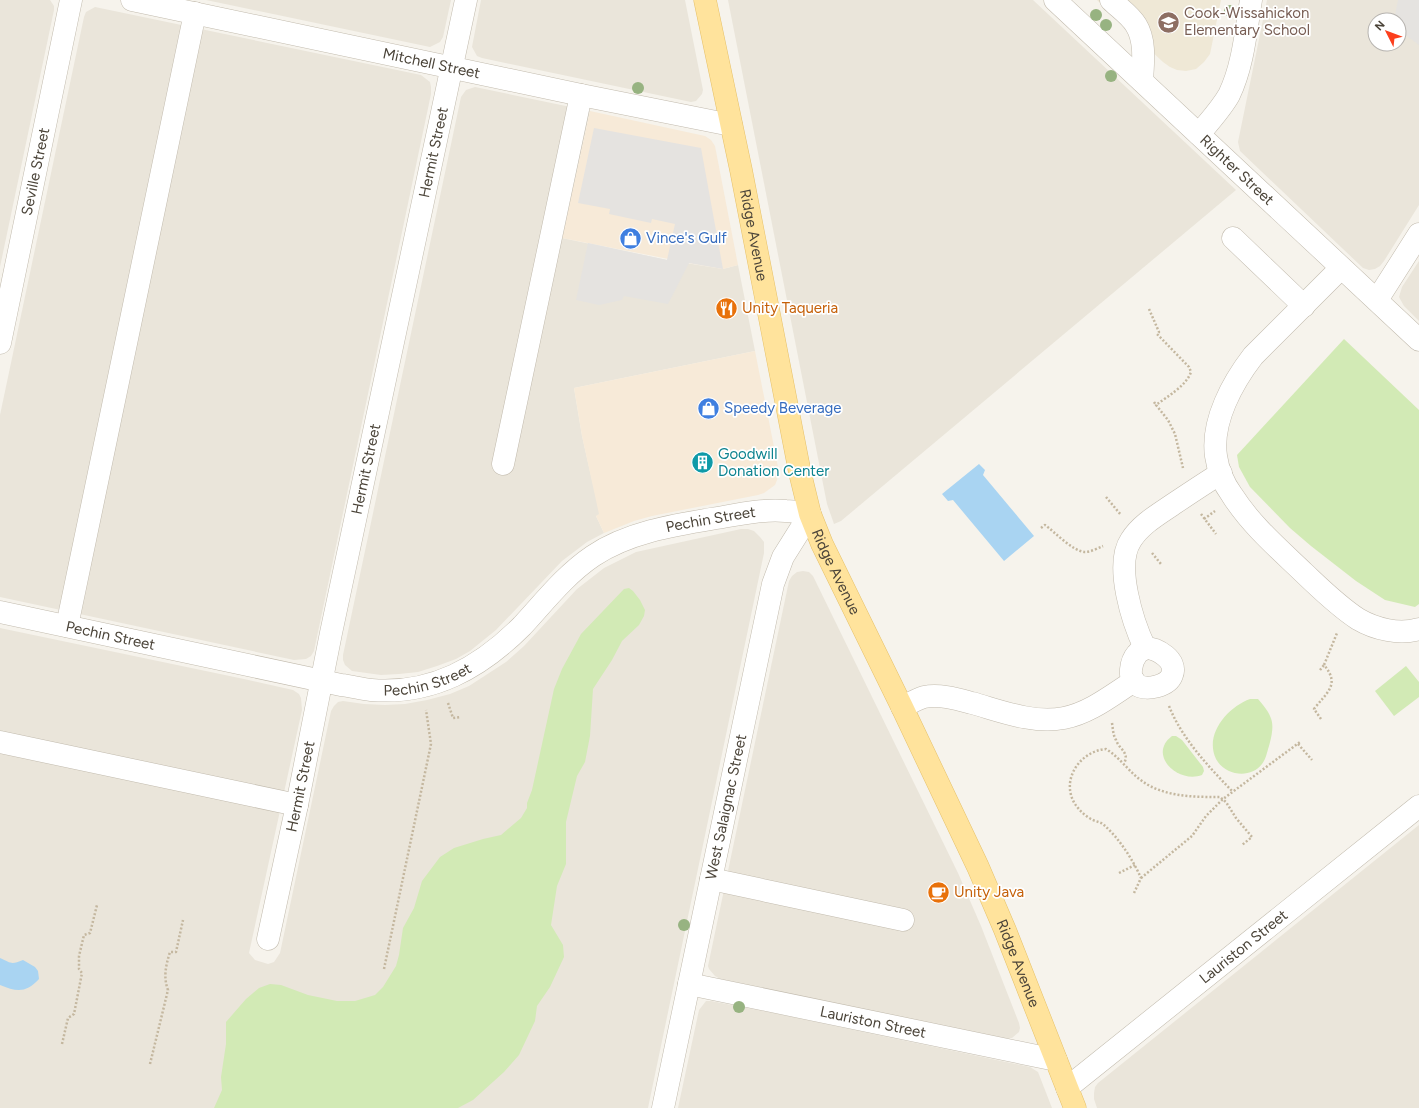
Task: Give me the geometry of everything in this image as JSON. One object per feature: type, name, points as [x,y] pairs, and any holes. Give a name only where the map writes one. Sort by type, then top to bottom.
[{"type":"main road","name":"Ridge Avenue","points":[[705,0],[800,473],[810,514],[836,574],[902,707],[978,867],[1075,1108]]},
{"type":"street","name":"Seville Street","points":[[0,343],[71,0]]},
{"type":"street","name":"Mitchell Street","points":[[132,0],[581,95],[731,125]]},
{"type":"street","name":"Hermit Street","points":[[268,939],[466,0]]},
{"type":"street","name":"Righter Street","points":[[1055,0],[1419,340]]},
{"type":"street","points":[[1111,0],[1136,25],[1140,35],[1143,49],[1142,81]]},
{"type":"street","points":[[1199,134],[1228,96],[1235,79],[1252,0]]},
{"type":"street","points":[[67,626],[195,13]]},
{"type":"street","points":[[503,464],[581,95]]},
{"type":"street","points":[[1377,300],[1419,234]]},
{"type":"street","points":[[1233,238],[1304,306]]},
{"type":"street","points":[[1341,268],[1253,356],[1243,369],[1232,386],[1223,407],[1216,441],[1216,456],[1221,473],[1233,497],[1248,516],[1292,562],[1340,606],[1358,619],[1376,627],[1395,631],[1414,631],[1419,629]]},
{"type":"street","points":[[1145,648],[1137,632],[1125,578],[1125,555],[1130,541],[1146,523],[1221,473]]},
{"type":"street","name":"Pechin Street","points":[[0,612],[370,690],[405,689],[425,686],[464,671],[484,660],[502,645],[564,580],[594,555],[634,536],[746,513],[786,511],[810,514]]},
{"type":"street","name":"West Salaignac Street","points":[[663,1108],[775,578],[783,557],[810,514]]},
{"type":"street","points":[[1145,648],[1151,648],[1165,656],[1171,664],[1173,670],[1172,676],[1167,682],[1158,687],[1137,685],[1131,674],[1132,662],[1138,653],[1145,648]]},
{"type":"street","points":[[902,707],[923,697],[934,696],[952,698],[1024,718],[1064,718],[1083,712],[1134,681]]},
{"type":"street","points":[[0,742],[297,806]]},
{"type":"street","name":"Lauriston Street","points":[[1067,1088],[1419,806]]},
{"type":"street","points":[[711,879],[903,920]]},
{"type":"street","name":"Lauriston Street","points":[[689,984],[1056,1060]]},
{"type":"path","points":[[1150,309],[1159,332],[1157,334],[1191,372],[1184,383],[1156,405]]},
{"type":"path","points":[[1154,402],[1168,420],[1175,434],[1191,493],[1203,517],[1216,534]]},
{"type":"path","points":[[1041,528],[1046,524],[1067,542],[1084,552],[1092,551],[1108,544]]},
{"type":"path","points":[[1320,670],[1324,665],[1334,639]]},
{"type":"path","points":[[1321,719],[1314,709],[1329,690],[1332,682],[1330,672],[1324,665]]},
{"type":"path","points":[[1163,684],[1173,715],[1184,735],[1233,792]]},
{"type":"path","points":[[1104,700],[1110,712],[1116,740],[1126,755],[1124,764]]},
{"type":"path","points":[[448,702],[453,718],[462,717]]},
{"type":"path","points":[[384,969],[432,744],[425,707]]},
{"type":"path","points":[[1134,892],[1141,878],[1192,836],[1206,816],[1224,799],[1299,743],[1312,760]]},
{"type":"path","points":[[1141,878],[1130,855],[1104,824],[1089,818],[1076,805],[1070,790],[1073,772],[1077,764],[1092,752],[1106,749],[1139,779],[1160,790],[1180,796],[1220,797],[1224,799],[1236,818],[1252,837],[1242,845]]},
{"type":"path","points":[[1119,873],[1135,865]]},
{"type":"path","points":[[62,1044],[68,1018],[74,1014],[82,972],[79,969],[78,956],[84,935],[90,933],[97,905]]},
{"type":"path","points":[[150,1064],[168,990],[165,983],[165,970],[170,952],[176,952],[183,920]]},
{"type":"shaded area","points":[[0,0],[50,0],[54,6],[54,10],[0,267]]},
{"type":"shaded area","points":[[206,0],[451,0],[443,37],[440,42],[430,47]]},
{"type":"shaded area","points":[[481,0],[685,0],[703,90],[702,94],[696,101],[691,102],[477,56],[472,47]]},
{"type":"shaded area","points":[[728,0],[1033,0],[1236,190],[841,521],[834,524],[827,504]]},
{"type":"shaded area","name":"Cook-Wissahickon Elementary School","points":[[1097,0],[1221,0],[1210,54],[1196,69],[1186,71],[1177,70],[1170,67]]},
{"type":"shaded area","points":[[1267,0],[1419,0],[1419,205],[1380,266],[1369,270],[1363,268],[1240,151],[1238,142]]},
{"type":"shaded area","points":[[1398,0],[1419,0],[1419,45],[1407,36],[1407,12],[1396,12]]},
{"type":"shaded area","points":[[95,7],[421,75],[430,82],[431,94],[314,651],[311,656],[306,659],[294,660],[0,597],[0,415],[84,17],[86,12]]},
{"type":"shaded area","points":[[475,87],[590,111],[562,238],[667,260],[723,269],[738,265],[755,351],[574,388],[582,436],[600,515],[596,516],[604,533],[587,542],[562,561],[496,630],[470,651],[456,659],[418,672],[381,675],[352,671],[345,665],[343,655],[461,97],[466,90]]},
{"type":"shaded area","points":[[590,111],[705,136],[711,140],[715,146],[738,265],[723,269],[562,238]]},
{"type":"shaded area","points":[[594,128],[701,148],[723,269],[689,263],[668,304],[624,296],[622,300],[599,305],[576,300],[588,243],[667,260],[675,224],[652,219],[651,223],[609,214],[610,209],[578,203]]},
{"type":"shaded area","points":[[1419,261],[1419,321],[1404,306],[1399,297],[1402,287]]},
{"type":"shaded area","points":[[755,351],[778,467],[775,485],[764,493],[758,495],[652,516],[634,521],[604,533],[596,516],[599,514],[582,436],[574,388]]},
{"type":"shaded area","points":[[741,529],[754,531],[760,537],[764,542],[764,553],[648,1108],[0,1108],[0,628],[244,679],[293,690],[299,694],[301,698],[302,710],[249,953],[255,960],[268,964],[274,962],[280,953],[331,711],[338,702],[343,701],[385,705],[405,704],[450,694],[469,686],[506,662],[524,646],[577,589],[604,568],[636,552]]},
{"type":"shaded area","points":[[797,572],[809,572],[813,576],[958,873],[981,926],[1019,1023],[1019,1032],[1012,1038],[1005,1039],[720,979],[709,969],[708,966],[789,581]]},
{"type":"shaded area","points":[[1419,825],[1419,1108],[1097,1108],[1094,1093],[1095,1087],[1098,1083]]},
{"type":"shaded area","points":[[706,1001],[773,1013],[1030,1067],[1038,1072],[1052,1108],[678,1108],[699,1010]]},
{"type":"green space","points":[[1344,339],[1419,410],[1419,604],[1415,607],[1385,600],[1356,581],[1311,546],[1290,528],[1250,487],[1239,467],[1237,455]]},
{"type":"green space","points":[[629,588],[640,600],[645,610],[644,616],[639,625],[622,641],[612,660],[593,689],[590,736],[585,762],[577,776],[566,822],[566,864],[557,886],[551,925],[563,945],[564,957],[550,987],[537,1006],[535,1021],[519,1055],[504,1072],[473,1100],[458,1108],[214,1108],[222,1090],[221,1077],[226,1044],[226,1022],[246,999],[259,988],[270,984],[281,985],[308,995],[337,1001],[355,1001],[375,995],[383,987],[396,966],[403,928],[414,908],[422,881],[440,857],[454,848],[501,835],[521,818],[527,808],[527,803],[532,790],[554,689],[562,669],[581,634],[624,589]]},
{"type":"green space","points":[[1406,666],[1419,682],[1419,697],[1394,716],[1375,691]]},
{"type":"green space","points":[[1250,699],[1258,699],[1267,711],[1272,721],[1272,732],[1262,764],[1251,772],[1238,774],[1225,769],[1220,765],[1213,750],[1213,740],[1220,723],[1226,715],[1234,708]]},
{"type":"green space","points":[[1172,736],[1176,736],[1182,740],[1203,767],[1204,771],[1202,775],[1193,777],[1184,775],[1175,772],[1169,766],[1164,759],[1163,751],[1165,744]]},
{"type":"water","points":[[979,464],[985,470],[983,475],[1034,536],[1004,561],[953,500],[948,501],[942,494]]},
{"type":"water","points":[[0,958],[11,963],[23,960],[35,967],[38,971],[39,979],[30,987],[21,990],[11,989],[0,985]]},
{"type":"place","name":"Cook-Wissahickon Elementary School","points":[[1169,22]]},
{"type":"place","name":"Vince's Gulf","points":[[630,238]]},
{"type":"place","name":"Unity Taqueria","points":[[727,308]]},
{"type":"place","name":"Speedy Beverage","points":[[709,408]]},
{"type":"place","name":"Goodwill Donation Center","points":[[703,463]]},
{"type":"place","name":"Unity Java","points":[[938,892]]}]
